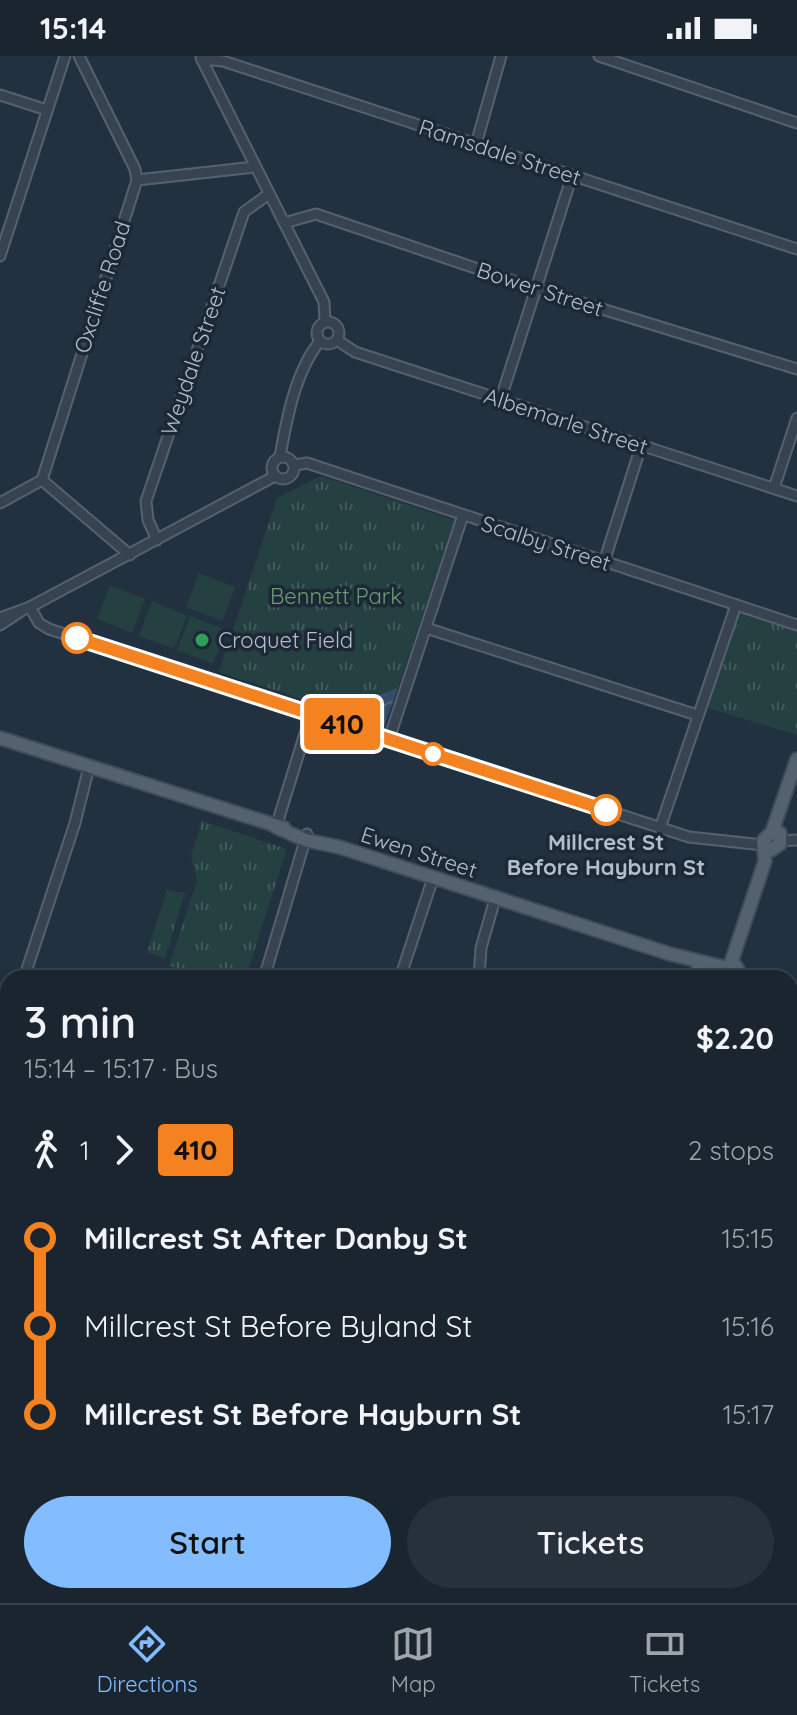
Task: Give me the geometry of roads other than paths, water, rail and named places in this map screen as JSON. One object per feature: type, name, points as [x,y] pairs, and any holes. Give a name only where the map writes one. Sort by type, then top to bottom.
[{"type":"main road","name":"Ewen Street","points":[[0,738],[724,970]]},
{"type":"main road","points":[[735,970],[797,759]]},
{"type":"main road","points":[[771,841],[797,779]]},
{"type":"street","points":[[0,256],[65,56]]},
{"type":"street","points":[[79,56],[137,180],[255,167]]},
{"type":"street","points":[[476,144],[501,56]]},
{"type":"street","points":[[599,56],[797,123]]},
{"type":"street","points":[[201,58],[324,302],[325,321],[317,329],[320,341]]},
{"type":"street","name":"Ramsdale Street","points":[[201,58],[223,61],[797,249]]},
{"type":"street","points":[[0,95],[47,110]]},
{"type":"street","points":[[500,401],[572,176]]},
{"type":"street","name":"Oxcliffe Road","points":[[42,480],[137,180]]},
{"type":"street","name":"Weydale Street","points":[[157,540],[148,520],[146,501],[244,212],[269,194]]},
{"type":"street","name":"Bower Street","points":[[284,223],[316,214],[534,288],[797,369]]},
{"type":"street","points":[[320,341],[328,344],[337,340],[339,329],[325,321]]},
{"type":"street","name":"Albemarle Street","points":[[337,340],[355,352],[797,496]]},
{"type":"street","points":[[295,465],[293,474],[286,480],[275,476],[272,471],[273,462],[280,456],[308,356],[320,341]]},
{"type":"street","points":[[774,488],[797,418]]},
{"type":"street","points":[[604,562],[641,446]]},
{"type":"street","name":"Scalby Street","points":[[280,456],[289,458],[295,465],[307,463],[797,625]]},
{"type":"street","points":[[0,625],[275,476]]},
{"type":"street","points":[[0,503],[42,480],[130,555]]},
{"type":"street","points":[[389,739],[463,515]]},
{"type":"street","points":[[660,828],[736,605]]},
{"type":"street","points":[[0,618],[25,609]]},
{"type":"street","points":[[25,609],[49,629],[660,828],[705,841],[797,840]]},
{"type":"street","points":[[426,628],[697,715]]},
{"type":"street","points":[[276,827],[311,714]]},
{"type":"street","points":[[27,970],[92,768]]},
{"type":"street","points":[[267,970],[310,838]]},
{"type":"street","points":[[403,970],[433,878]]},
{"type":"street","points":[[480,970],[481,948],[495,899]]},
{"type":"water","points":[[398,688],[385,724],[336,710],[337,710]]},
{"type":"place","name":"Croquet Field","points":[[202,640]]},
{"type":"place","name":"Millcrest St Before Hayburn St","points":[[606,810]]},
{"type":"park label","name":"Bennett Park","points":[[336,596]]}]
